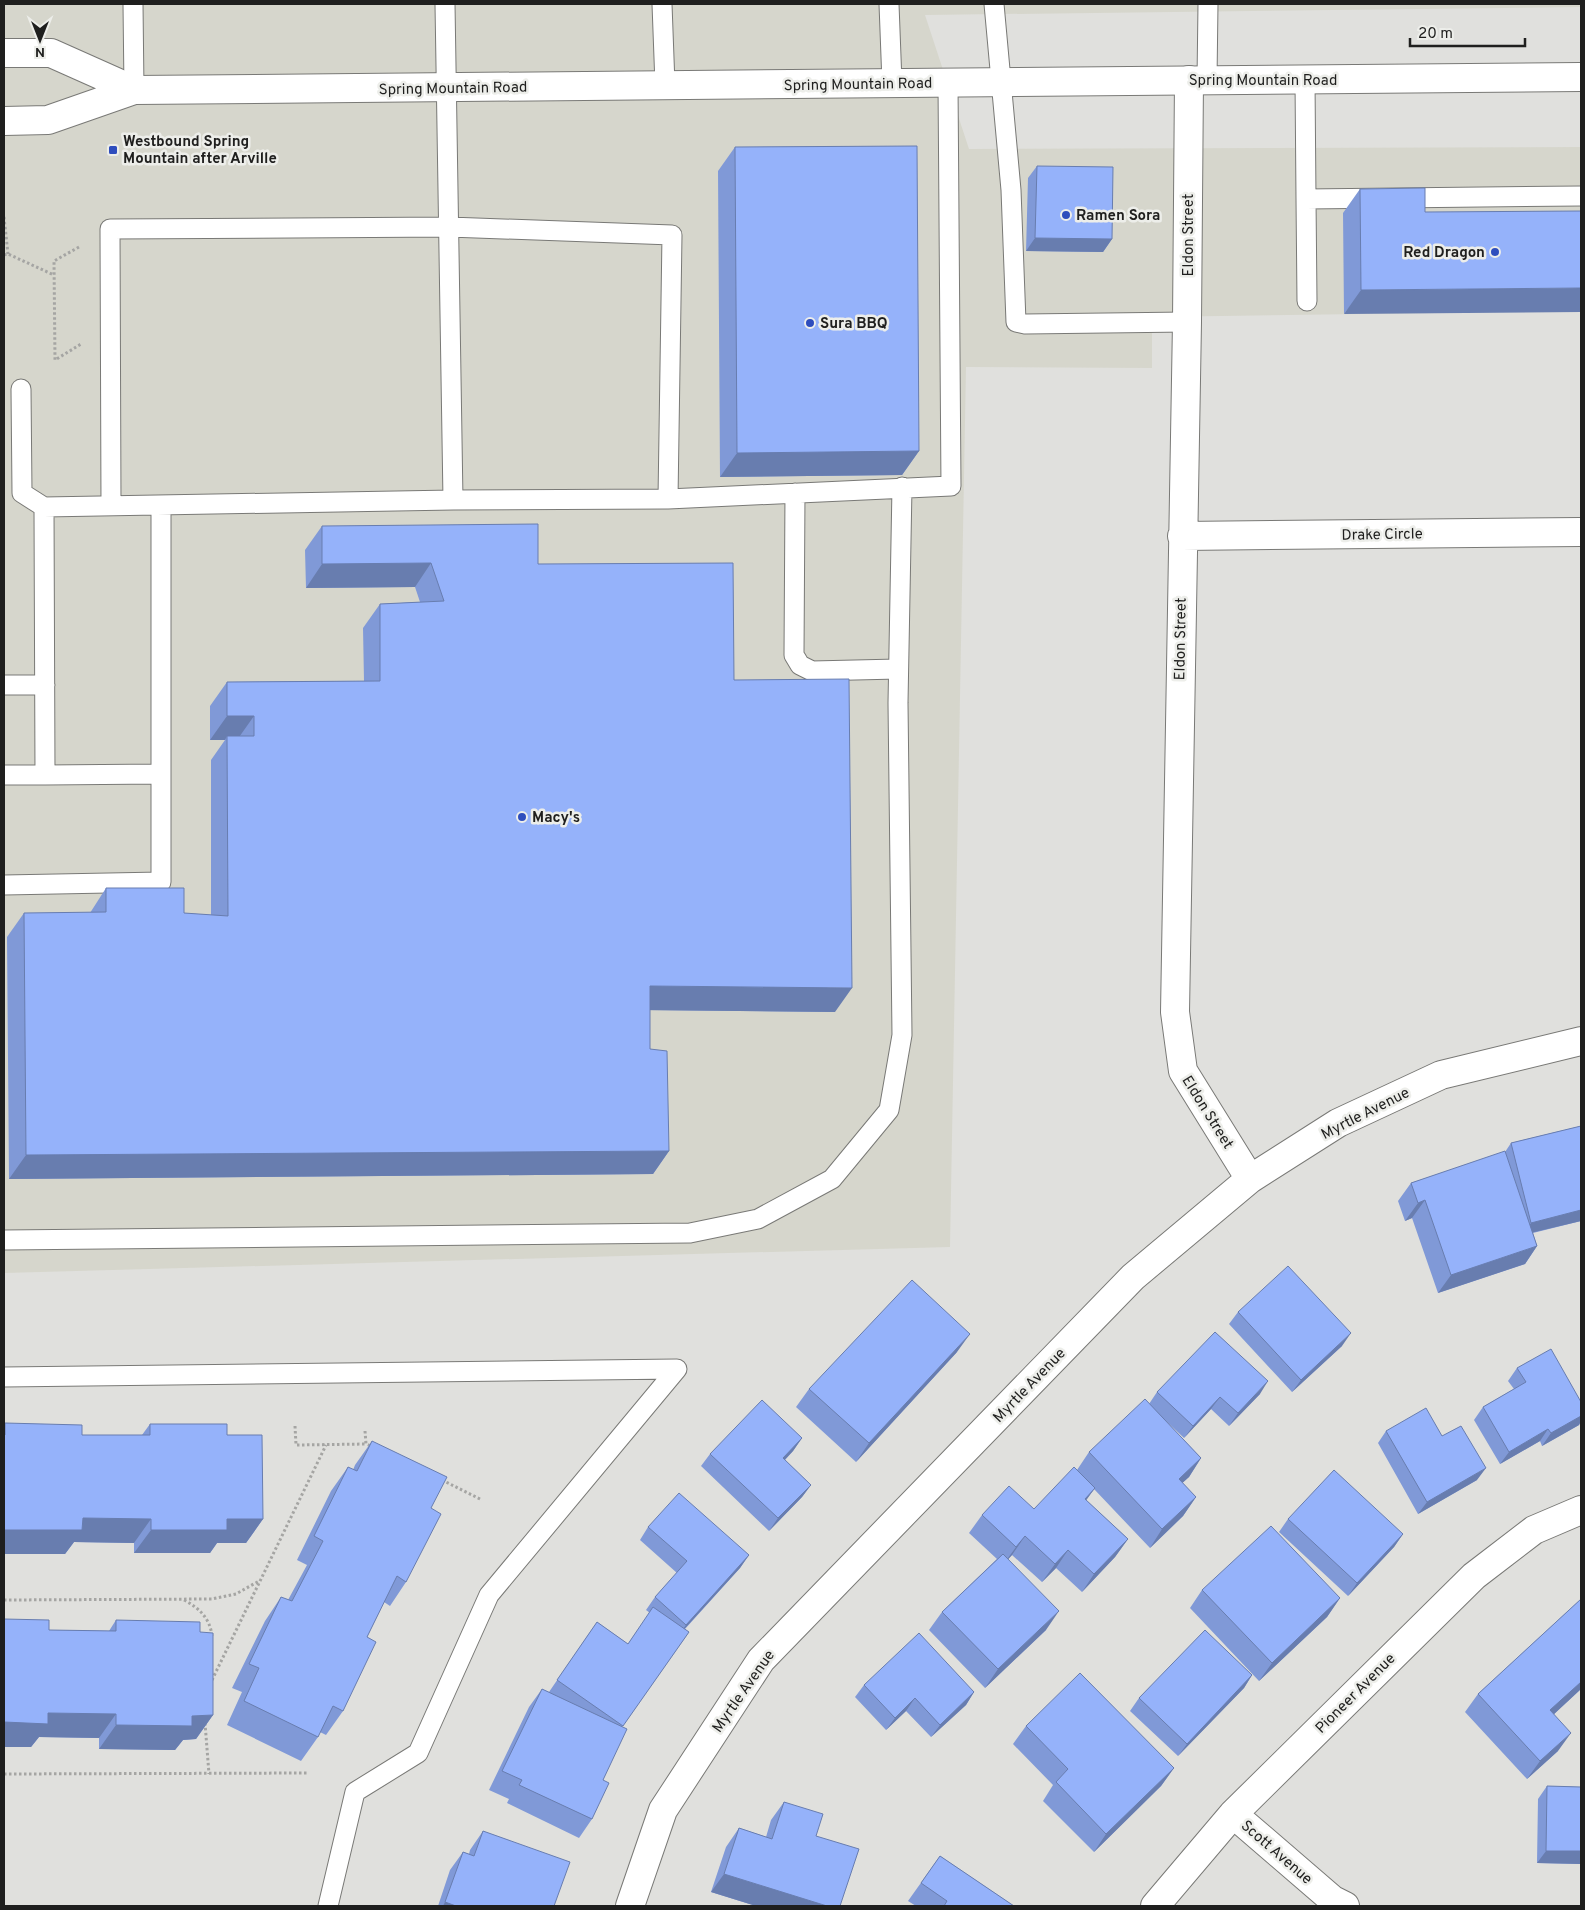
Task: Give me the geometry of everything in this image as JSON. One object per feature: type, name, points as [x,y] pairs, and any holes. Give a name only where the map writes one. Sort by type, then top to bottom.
[{"type":"street","name":"Spring Mountain Road","points":[[4,53],[51,53],[134,90]]},
{"type":"street","name":"Spring Mountain Road","points":[[4,121],[48,120],[134,90],[1581,77]]},
{"type":"street","name":"Eldon Street","points":[[1198,80],[1187,322],[1175,1012],[1183,1071],[1250,1179]]},
{"type":"street","name":"Drake Circle","points":[[1182,536],[1581,532]]},
{"type":"street","name":"Myrtle Avenue","points":[[630,1906],[663,1810],[761,1660],[1134,1277],[1250,1179],[1338,1123],[1441,1075],[1581,1041]]},
{"type":"street","name":"Pioneer Avenue","points":[[1155,1906],[1233,1814],[1474,1576],[1534,1530],[1581,1510]]},
{"type":"street","name":"Scott Avenue","points":[[1233,1814],[1333,1900],[1345,1906]]},
{"type":"lane","points":[[133,4],[134,90]]},
{"type":"lane","points":[[446,4],[453,500]]},
{"type":"lane","points":[[662,4],[665,85]]},
{"type":"lane","points":[[889,4],[892,84]]},
{"type":"lane","points":[[994,4],[1011,190],[1016,322],[1026,324],[1187,322]]},
{"type":"lane","points":[[1198,80],[1208,4]]},
{"type":"lane","points":[[1305,80],[1307,301]]},
{"type":"lane","points":[[21,389],[22,492],[44,507],[453,500],[668,499],[951,486],[948,83]]},
{"type":"lane","points":[[1306,199],[1581,196]]},
{"type":"lane","points":[[111,505],[110,229],[449,228],[672,234],[668,499]]},
{"type":"lane","points":[[4,1240],[690,1233],[758,1219],[832,1179],[889,1110],[902,1035],[898,669],[902,487]]},
{"type":"lane","points":[[795,493],[794,654],[800,665],[812,671],[898,669]]},
{"type":"lane","points":[[4,884],[161,882],[161,505]]},
{"type":"lane","points":[[44,507],[45,775]]},
{"type":"lane","points":[[4,685],[45,685]]},
{"type":"lane","points":[[4,775],[160,774]]},
{"type":"lane","points":[[4,1377],[678,1369],[489,1595],[418,1753],[355,1792],[328,1906]]},
{"type":"path","points":[[4,217],[6,255],[54,275]]},
{"type":"path","points":[[110,229],[54,261],[55,360],[111,326]]},
{"type":"path","points":[[295,1426],[296,1445],[366,1444],[375,1448]]},
{"type":"path","points":[[365,1431],[366,1444]]},
{"type":"path","points":[[212,1680],[326,1445]]},
{"type":"path","points":[[437,1478],[482,1500]]},
{"type":"path","points":[[4,1600],[212,1599],[236,1594],[260,1580]]},
{"type":"path","points":[[183,1600],[197,1607],[206,1618],[212,1640]]},
{"type":"path","points":[[210,1688],[213,1664]]},
{"type":"path","points":[[204,1714],[209,1774]]},
{"type":"path","points":[[4,1774],[308,1773]]},
{"type":"shaded area","points":[[4,4],[1581,4],[1581,7],[925,15],[969,149],[1581,147],[1581,311],[1152,317],[1152,368],[966,367],[950,1247],[4,1273]]},
{"type":"building","name":"Sura BBQ","points":[[917,146],[919,451],[737,453],[735,147]]},
{"type":"building","name":"Ramen Sora","points":[[1037,166],[1113,167],[1112,239],[1035,238]]},
{"type":"building","points":[[1425,188],[1425,212],[1581,211],[1581,288],[1361,290],[1360,189]]},
{"type":"building","name":"Macy's","points":[[538,524],[538,564],[733,563],[734,680],[849,679],[852,988],[650,986],[650,1049],[667,1051],[669,1151],[26,1155],[24,913],[106,912],[106,888],[184,888],[184,913],[228,916],[227,736],[254,736],[254,716],[227,716],[227,682],[380,681],[380,604],[444,601],[431,563],[322,564],[322,526]]},
{"type":"building","points":[[1581,1126],[1581,1210],[1531,1223],[1511,1143]]},
{"type":"building","points":[[1505,1151],[1537,1246],[1451,1275],[1425,1200],[1418,1203],[1411,1183]]},
{"type":"building","points":[[1288,1266],[1351,1333],[1301,1380],[1238,1312]]},
{"type":"building","points":[[912,1280],[970,1334],[869,1443],[809,1389]]},
{"type":"building","points":[[1215,1332],[1268,1381],[1238,1413],[1220,1397],[1193,1426],[1157,1392]]},
{"type":"building","points":[[1551,1349],[1581,1402],[1581,1416],[1551,1433],[1548,1429],[1509,1452],[1483,1407],[1526,1382],[1517,1368]]},
{"type":"building","points":[[1145,1399],[1201,1458],[1179,1479],[1196,1497],[1162,1529],[1089,1452]]},
{"type":"building","points":[[762,1400],[802,1438],[783,1458],[811,1485],[778,1518],[710,1454]]},
{"type":"building","points":[[1426,1408],[1442,1436],[1461,1426],[1486,1468],[1427,1502],[1386,1431]]},
{"type":"building","points":[[5,1423],[82,1425],[82,1435],[150,1435],[150,1424],[227,1424],[227,1435],[262,1435],[263,1519],[227,1519],[227,1530],[151,1530],[151,1519],[83,1518],[82,1530],[4,1530]]},
{"type":"building","points":[[372,1441],[447,1477],[431,1508],[441,1514],[406,1582],[397,1576],[367,1637],[376,1642],[343,1711],[333,1706],[318,1737],[244,1701],[259,1668],[249,1664],[281,1597],[292,1601],[323,1541],[314,1536],[348,1467],[357,1471]]},
{"type":"building","points":[[1074,1467],[1095,1488],[1085,1499],[1128,1539],[1094,1574],[1068,1550],[1055,1564],[1025,1536],[1016,1547],[982,1515],[1009,1486],[1034,1509]]},
{"type":"building","points":[[1334,1470],[1403,1534],[1357,1583],[1288,1519]]},
{"type":"building","points":[[679,1493],[749,1555],[686,1625],[655,1597],[687,1561],[648,1527]]},
{"type":"building","points":[[1271,1526],[1340,1598],[1272,1663],[1202,1590]]},
{"type":"building","points":[[1003,1554],[1059,1611],[998,1669],[942,1612]]},
{"type":"building","points":[[1581,1599],[1581,1682],[1550,1710],[1571,1733],[1540,1761],[1478,1694]]},
{"type":"building","points":[[653,1607],[689,1632],[623,1726],[557,1680],[597,1622],[628,1644]]},
{"type":"building","points":[[4,1619],[49,1620],[49,1630],[116,1631],[116,1620],[200,1622],[200,1632],[213,1633],[213,1715],[192,1716],[192,1726],[116,1725],[116,1714],[48,1713],[48,1724],[4,1722]]},
{"type":"building","points":[[1205,1630],[1252,1675],[1187,1744],[1139,1698]]},
{"type":"building","points":[[919,1633],[974,1692],[940,1725],[915,1698],[895,1718],[864,1685]]},
{"type":"building","points":[[1080,1673],[1174,1768],[1106,1834],[1056,1782],[1068,1769],[1026,1726]]},
{"type":"building","points":[[542,1689],[627,1729],[603,1780],[609,1783],[592,1819],[519,1785],[522,1780],[502,1771]]},
{"type":"building","points":[[1547,1786],[1581,1787],[1581,1851],[1546,1851]]},
{"type":"building","points":[[784,1802],[823,1814],[816,1836],[859,1849],[840,1906],[827,1906],[724,1874],[739,1828],[772,1839]]},
{"type":"building","points":[[483,1831],[570,1862],[554,1906],[456,1906],[445,1902],[463,1852],[474,1856]]},
{"type":"building","points":[[940,1856],[1014,1906],[944,1906],[947,1901],[921,1883]]},
{"type":"place","name":"Westbound Spring Mountain after Arville","points":[[113,150]]},
{"type":"place","name":"Ramen Sora","points":[[1066,215]]},
{"type":"place","name":"Red Dragon","points":[[1495,252]]},
{"type":"place","name":"Sura BBQ","points":[[810,323]]},
{"type":"place","name":"Macy's","points":[[522,817]]}]
